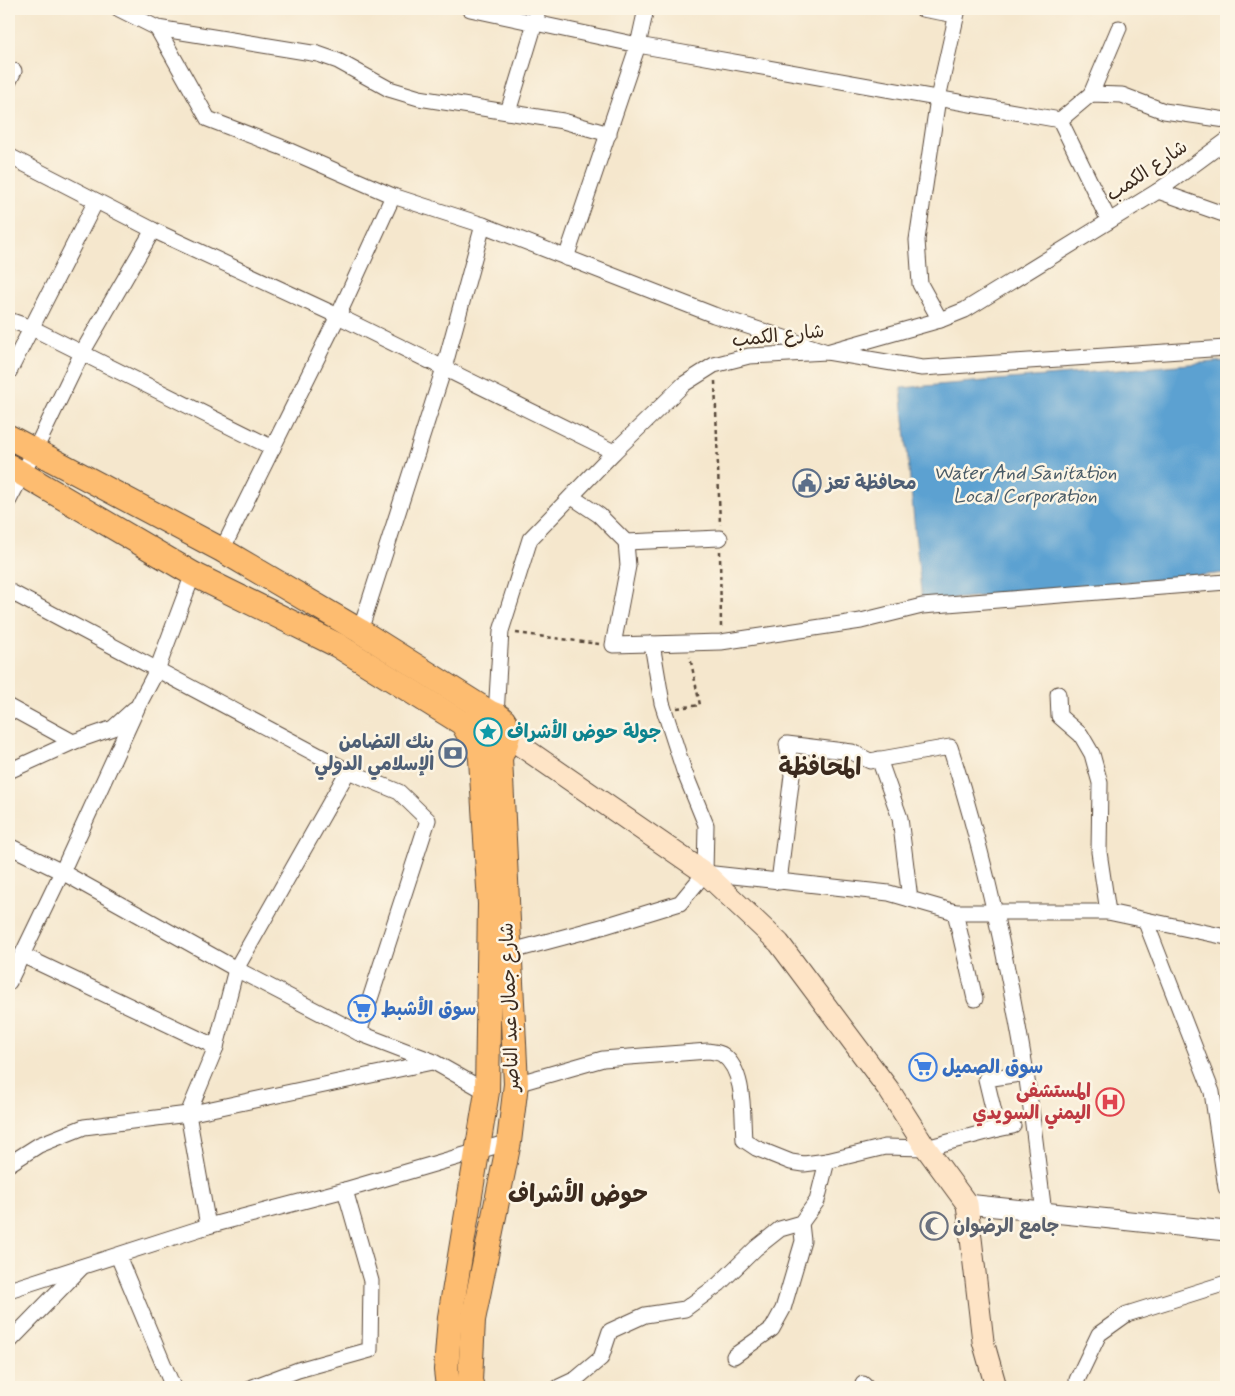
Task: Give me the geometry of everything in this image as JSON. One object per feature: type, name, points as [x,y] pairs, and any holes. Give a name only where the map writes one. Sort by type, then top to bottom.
[{"type":"main road","points":[[9,437],[222,550],[503,719],[507,725],[507,740],[496,751],[490,752],[478,748],[462,723],[337,645],[193,574],[16,470]]},
{"type":"main road","points":[[473,741],[472,726],[475,721],[486,714],[494,714]]},
{"type":"main road","points":[[507,740],[705,873],[779,943],[889,1090],[926,1148],[967,1204],[983,1341],[996,1387]]},
{"type":"main road","name":"شارع جمال عبد الناصر","points":[[472,1387],[470,1381],[473,1320],[509,1142],[516,1084],[508,952],[500,758],[507,740]]},
{"type":"main road","name":"شارع جمال عبد الناصر","points":[[448,1387],[446,1370],[450,1318],[487,1092],[490,904],[481,759],[480,752],[473,741]]},
{"type":"street","points":[[120,9],[156,28],[318,54],[338,61],[390,88],[418,98],[563,121],[609,134]]},
{"type":"street","points":[[470,9],[536,16],[638,45],[1060,120]]},
{"type":"street","points":[[566,258],[638,45],[646,9]]},
{"type":"street","points":[[922,9],[957,12],[938,98],[917,240],[920,284],[940,320]]},
{"type":"street","points":[[508,112],[536,16]]},
{"type":"street","points":[[156,28],[208,119],[281,147],[393,196],[483,225],[714,315],[827,352],[922,368],[1226,348]]},
{"type":"street","points":[[1060,120],[1091,94],[1119,28]]},
{"type":"street","points":[[1091,94],[1122,95],[1164,111],[1226,120]]},
{"type":"street","points":[[1060,120],[1109,221]]},
{"type":"street","name":"شارع الكمب","points":[[494,714],[501,631],[530,539],[614,452],[684,384],[714,365],[749,356],[827,352],[940,320],[965,310],[1158,191],[1226,141]]},
{"type":"street","points":[[9,156],[153,230],[338,316],[614,452]]},
{"type":"street","points":[[1158,191],[1226,215]]},
{"type":"street","points":[[222,550],[338,316],[393,196]]},
{"type":"street","points":[[9,372],[96,201]]},
{"type":"street","points":[[360,632],[444,368],[483,225]]},
{"type":"street","points":[[9,500],[16,470],[35,450],[82,353],[153,230]]},
{"type":"street","points":[[9,320],[32,328],[273,448]]},
{"type":"street","points":[[572,497],[599,515],[626,542],[628,566],[613,645],[721,642],[861,621],[922,606],[1226,582]]},
{"type":"street","points":[[626,542],[720,538]]},
{"type":"street","points":[[9,982],[139,704],[157,670],[193,574]]},
{"type":"street","points":[[9,591],[348,771],[399,792],[428,820],[359,1033]]},
{"type":"street","points":[[508,952],[605,926],[680,902],[705,873],[706,825],[684,771],[664,709],[652,644]]},
{"type":"street","points":[[1058,694],[1059,716],[1081,735],[1092,754],[1100,783],[1099,852],[1108,912]]},
{"type":"street","points":[[9,771],[73,742],[113,728],[139,704]]},
{"type":"street","points":[[9,707],[73,742]]},
{"type":"street","points":[[779,882],[792,775],[787,744],[852,752],[870,761],[950,747],[966,796],[995,914],[1026,1073],[1044,1213]]},
{"type":"street","points":[[879,759],[900,818],[910,899]]},
{"type":"street","points":[[208,1226],[188,1114],[216,1047],[236,970],[348,771]]},
{"type":"street","points":[[9,846],[62,872],[236,970],[359,1033],[432,1062],[487,1092]]},
{"type":"street","points":[[705,873],[889,893],[955,912],[995,914],[1108,912],[1226,937]]},
{"type":"street","points":[[955,912],[975,999]]},
{"type":"street","points":[[1145,920],[1212,1092],[1226,1188]]},
{"type":"street","points":[[22,955],[216,1047]]},
{"type":"street","points":[[516,1084],[603,1059],[708,1051],[722,1054],[730,1062],[739,1079],[744,1140],[756,1148],[791,1162],[804,1164],[827,1161],[885,1147],[926,1148],[1005,1128],[986,1079],[1026,1073]]},
{"type":"street","points":[[9,1164],[39,1144],[84,1127],[188,1114],[432,1062]]},
{"type":"street","points":[[9,1290],[208,1226],[345,1190],[509,1142]]},
{"type":"street","points":[[559,1387],[576,1379],[601,1358],[610,1331],[646,1315],[685,1309],[719,1284],[756,1248],[780,1230],[800,1224],[817,1201],[827,1161]]},
{"type":"street","points":[[253,1387],[298,1370],[370,1350],[370,1281],[345,1190]]},
{"type":"street","points":[[967,1204],[1226,1231]]},
{"type":"street","points":[[734,1356],[772,1329],[783,1309],[802,1241],[800,1224]]},
{"type":"street","points":[[118,1256],[173,1387]]},
{"type":"street","points":[[9,1342],[84,1265]]},
{"type":"street","points":[[1077,1387],[1077,1380],[1099,1334],[1127,1314],[1226,1283]]},
{"type":"path","points":[[714,365],[720,538],[721,642]]},
{"type":"path","points":[[501,631],[613,645]]},
{"type":"path","points":[[664,709],[700,705],[687,643]]},
{"type":"water","name":"Water And Sanitation Local Corporation","points":[[1226,361],[1226,573],[922,602],[901,388]]},
{"type":"place","name":"محافظة تعز","points":[[807,483]]},
{"type":"place","name":"جولة حوض الأشراف","points":[[488,732]]},
{"type":"place","name":"بنك التضامن الإسلامي الدولي","points":[[453,753]]},
{"type":"place","name":"سوق الأشبط","points":[[362,1009]]},
{"type":"place","name":"سوق الصميل","points":[[923,1067]]},
{"type":"place","name":"المستشفى اليمني السويدي","points":[[1110,1102]]},
{"type":"place","name":"جامع الرضوان","points":[[934,1226]]},
{"type":"district","name":"المحافظة","points":[[820,768]]},
{"type":"district","name":"حوض الأشراف","points":[[578,1195]]}]
